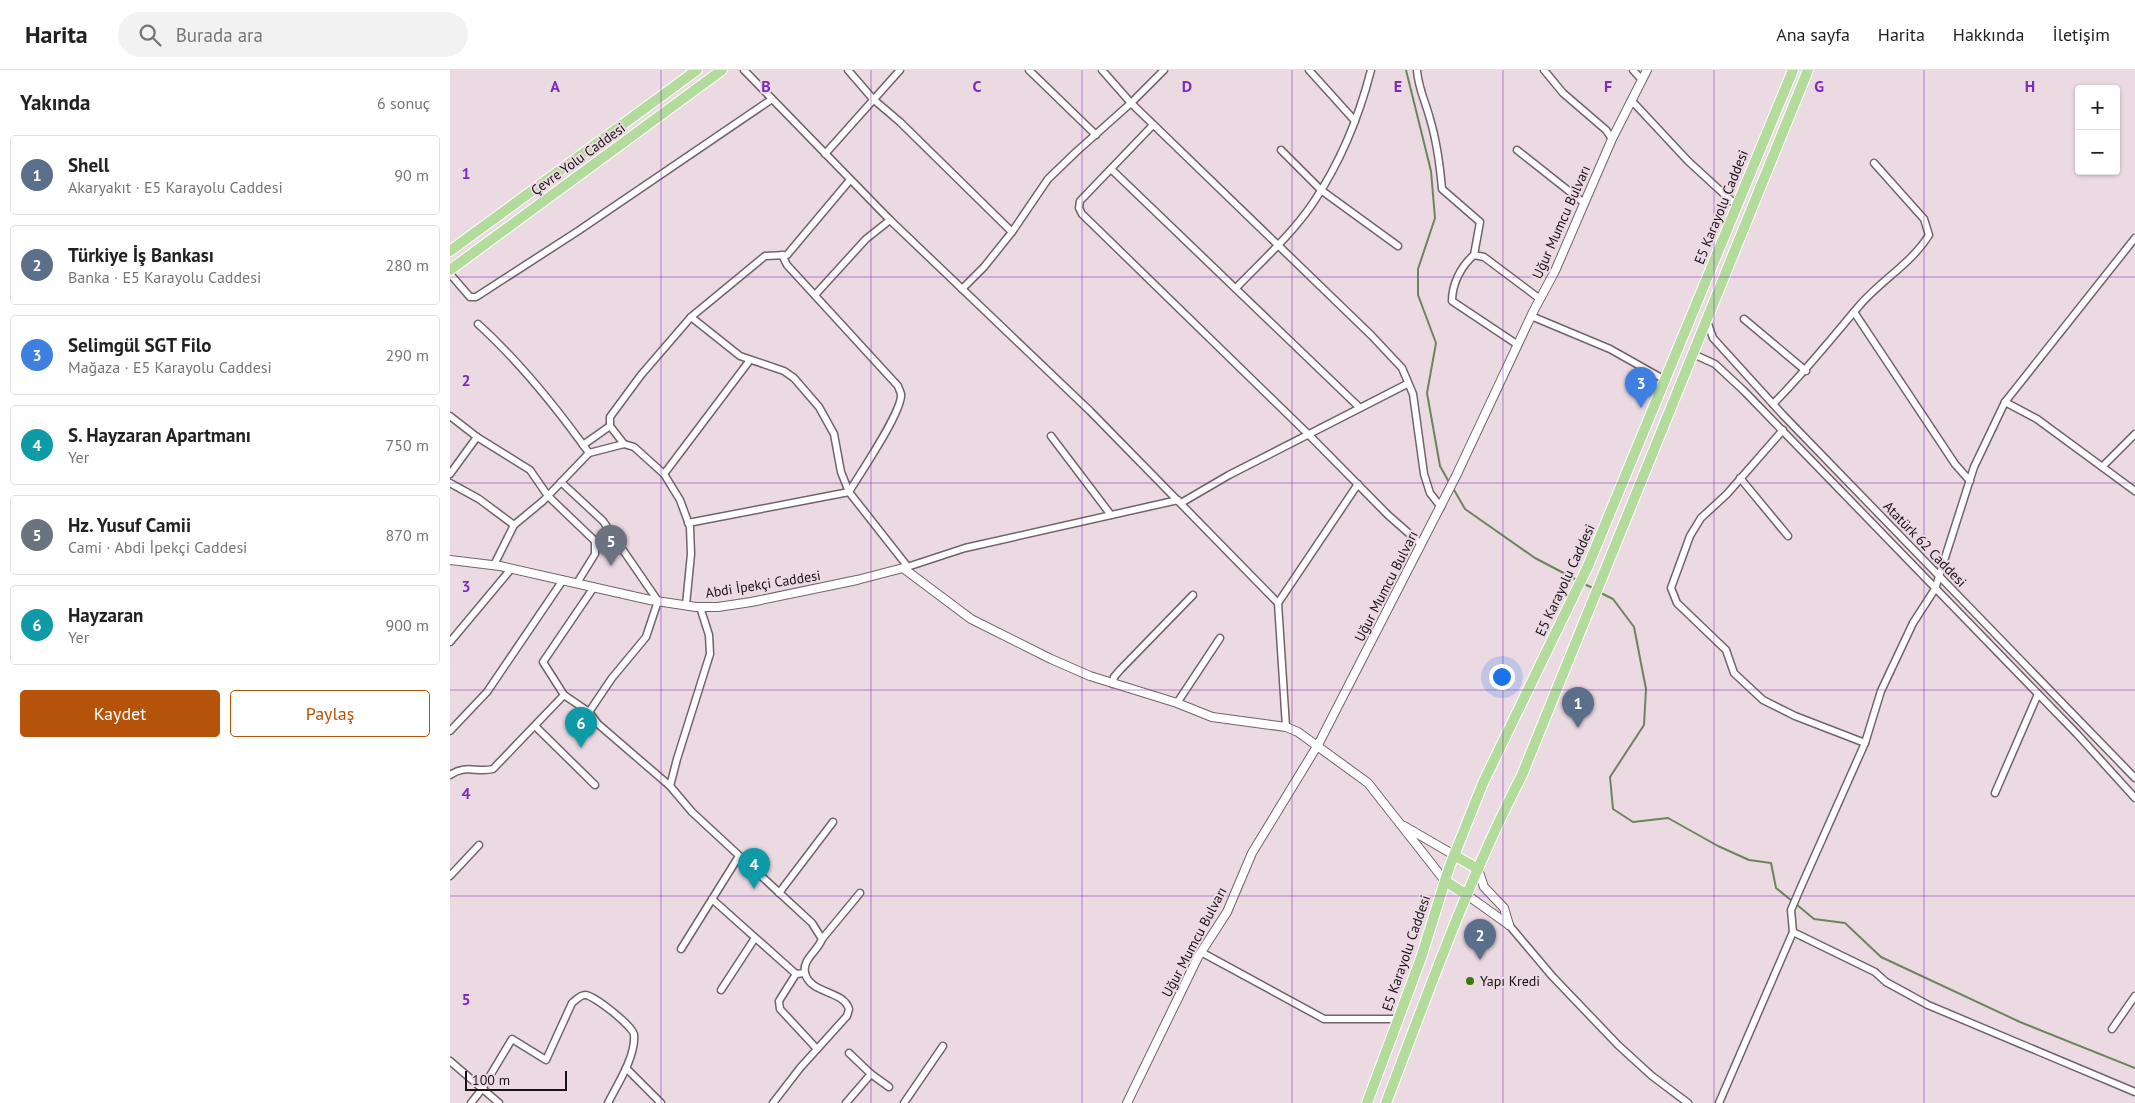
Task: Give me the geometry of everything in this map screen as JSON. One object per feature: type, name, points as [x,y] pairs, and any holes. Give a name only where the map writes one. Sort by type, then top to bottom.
[{"type":"highway","name":"Çevre Yolu Caddesi","points":[[450,251],[697,70]]},
{"type":"highway","name":"Çevre Yolu Caddesi","points":[[450,270],[722,70]]},
{"type":"highway","name":"E5 Karayolu Caddesi","points":[[1367,1103],[1421,958],[1454,855],[1483,783],[1588,566],[1793,70]]},
{"type":"highway","points":[[1386,1103],[1467,895],[1522,775],[1606,572],[1808,70]]},
{"type":"highway","points":[[1454,855],[1478,869]]},
{"type":"highway","points":[[1445,881],[1467,895]]},
{"type":"street","points":[[744,70],[890,220],[1090,410],[1278,603]]},
{"type":"street","points":[[848,70],[873,99],[900,122],[1012,232]]},
{"type":"street","points":[[825,154],[900,70]]},
{"type":"street","points":[[1029,70],[1096,135]]},
{"type":"street","points":[[1102,70],[1153,125],[1276,246],[1372,336],[1402,368],[1407,384],[1413,394],[1424,474],[1430,493],[1440,507]]},
{"type":"street","points":[[962,289],[984,267],[1012,232],[1048,180],[1164,70]]},
{"type":"street","points":[[1309,70],[1355,121]]},
{"type":"street","points":[[1236,288],[1276,246],[1312,204],[1321,190],[1338,162],[1355,121],[1371,70]]},
{"type":"street","points":[[1417,70],[1422,98],[1430,119],[1442,189],[1480,222],[1474,255],[1466,262],[1457,279],[1452,293],[1452,301],[1518,345]]},
{"type":"street","points":[[1544,70],[1563,93],[1606,130],[1612,139]]},
{"type":"street","points":[[1633,70],[1642,80]]},
{"type":"street","name":"Uğur Mumcu Bulvarı","points":[[1127,1103],[1201,952],[1227,912],[1252,853],[1317,746],[1447,494],[1531,316],[1555,271],[1612,139],[1648,70]]},
{"type":"street","points":[[450,274],[470,297],[476,297],[578,231],[772,99]]},
{"type":"street","points":[[1632,100],[1688,161],[1737,206]]},
{"type":"street","points":[[1153,125],[1080,201],[1079,208],[1082,214],[1309,435],[1388,515],[1421,544]]},
{"type":"street","points":[[1281,150],[1321,190],[1398,246]]},
{"type":"street","points":[[1517,150],[1584,203]]},
{"type":"street","points":[[1773,404],[1806,371],[1859,306],[1918,250],[1929,235],[1924,219],[1874,163]]},
{"type":"street","points":[[1111,169],[1360,408]]},
{"type":"street","points":[[624,444],[610,426],[610,417],[641,375],[691,317],[765,256],[788,255],[850,180]]},
{"type":"street","points":[[815,295],[866,239],[890,220]]},
{"type":"street","points":[[1719,1103],[1794,932],[1791,910],[1865,743],[1881,691],[1913,623],[1935,589],[1970,481],[2005,402],[2134,241]]},
{"type":"street","points":[[688,523],[849,492],[890,424],[901,394],[898,386],[788,265],[782,255]]},
{"type":"street","points":[[1474,255],[1484,256],[1540,299]]},
{"type":"street","points":[[1854,312],[1955,464],[1970,481]]},
{"type":"street","points":[[1531,316],[1610,350],[1665,380]]},
{"type":"street","points":[[691,317],[740,356],[784,371],[794,378],[820,407],[834,434],[841,472],[849,492],[906,568],[971,619],[1051,659],[1113,684],[1177,703],[1212,717],[1286,727],[1317,746],[1368,784],[1445,881]]},
{"type":"street","points":[[1744,319],[1806,371]]},
{"type":"street","name":"Atatürk 62 Caddesi","points":[[1707,321],[1713,338],[1773,404],[2135,778]]},
{"type":"street","points":[[478,324],[495,340],[559,411],[589,453]]},
{"type":"street","name":"Atatürk 62 Caddesi","points":[[1694,354],[1715,364],[1783,430],[2038,694],[2135,798]]},
{"type":"street","points":[[664,474],[750,360]]},
{"type":"street","points":[[906,568],[965,548],[1111,515],[1180,502],[1407,384]]},
{"type":"street","points":[[2005,402],[2037,418],[2135,491]]},
{"type":"street","points":[[450,416],[477,437],[530,470],[548,496],[595,541],[595,554],[577,583]]},
{"type":"street","points":[[583,445],[610,426]]},
{"type":"street","points":[[1783,430],[1701,518],[1690,536],[1670,588],[1677,603],[1726,650],[1734,673],[1763,700],[1795,716],[1865,743]]},
{"type":"street","points":[[2102,467],[2135,434]]},
{"type":"street","points":[[1051,436],[1111,515]]},
{"type":"street","points":[[450,474],[477,437]]},
{"type":"street","points":[[494,565],[514,525],[548,496],[589,453],[624,444],[634,447],[664,474],[680,500],[688,523],[691,554],[686,605]]},
{"type":"street","points":[[1740,478],[1788,536]]},
{"type":"street","points":[[561,482],[603,521],[658,601],[646,637],[612,678],[588,712]]},
{"type":"street","points":[[450,483],[479,498],[514,525]]},
{"type":"street","points":[[1286,727],[1278,603],[1358,484]]},
{"type":"street","name":"Abdi İpekçi Caddesi","points":[[450,560],[511,568],[658,601],[700,607],[718,607],[751,602],[906,568]]},
{"type":"street","points":[[450,642],[511,568]]},
{"type":"street","points":[[450,731],[487,692],[563,580]]},
{"type":"street","points":[[594,587],[543,662],[564,695],[588,712],[598,724],[670,786],[692,812],[812,923],[822,939]]},
{"type":"street","points":[[1113,684],[1114,677],[1120,670],[1193,595]]},
{"type":"street","points":[[670,786],[710,654],[709,635],[700,607]]},
{"type":"street","points":[[1177,703],[1220,638]]},
{"type":"street","points":[[1994,793],[2038,694]]},
{"type":"street","points":[[450,776],[469,768],[485,771],[493,769],[564,695]]},
{"type":"street","points":[[535,726],[595,785]]},
{"type":"street","points":[[1390,813],[1409,830],[1454,855]]},
{"type":"street","points":[[779,893],[833,822]]},
{"type":"street","points":[[450,876],[479,845]]},
{"type":"street","points":[[682,949],[739,856]]},
{"type":"street","points":[[1478,869],[1484,887],[1504,908],[1509,924]]},
{"type":"street","points":[[773,1103],[847,1016],[849,1009],[844,1000],[813,984],[805,973],[806,962],[822,939],[860,893]]},
{"type":"street","points":[[1467,895],[1509,924],[1552,976],[1618,1045],[1652,1076],[1688,1103]]},
{"type":"street","points":[[712,899],[796,974],[805,973]]},
{"type":"street","points":[[1794,932],[1875,972],[1886,982],[1928,1005],[2135,1092]]},
{"type":"street","points":[[721,990],[755,938]]},
{"type":"street","points":[[1201,952],[1324,1019],[1398,1019]]},
{"type":"street","points":[[796,974],[779,1001],[780,1009],[817,1049]]},
{"type":"street","points":[[471,1103],[482,1089],[512,1039],[546,1060],[572,1003],[579,996],[585,995],[606,1007],[633,1030],[634,1036],[626,1068],[608,1103]]},
{"type":"street","points":[[2112,1029],[2135,996]]},
{"type":"street","points":[[904,1103],[943,1046]]},
{"type":"street","points":[[849,1054],[889,1088]]},
{"type":"street","points":[[450,1061],[499,1103]]},
{"type":"street","points":[[626,1068],[661,1103]]},
{"type":"street","points":[[846,1103],[871,1074]]},
{"type":"waterway","points":[[1406,70],[1431,171],[1435,218],[1418,269],[1418,295],[1436,343],[1427,393],[1440,466],[1450,484]]},
{"type":"waterway","points":[[1453,488],[1465,509],[1535,558],[1577,580]]},
{"type":"waterway","points":[[1584,584],[1593,588]]},
{"type":"waterway","points":[[1599,592],[1613,599],[1634,627],[1646,689],[1644,725],[1610,777],[1613,809],[1633,822],[1668,818],[1718,846],[1749,860],[1771,863],[1776,888],[1792,901]]},
{"type":"waterway","points":[[1796,904],[1814,919],[1845,923],[1881,957],[2020,1022],[2135,1068]]},
{"type":"place","name":"Selimgül SGT Filo","points":[[1641,408]]},
{"type":"place","name":"Hz. Yusuf Camii","points":[[611,566]]},
{"type":"place","name":"Shell","points":[[1578,728]]},
{"type":"place","name":"Hayzaran","points":[[581,748]]},
{"type":"place","name":"S. Hayzaran Apartmanı","points":[[754,889]]},
{"type":"place","name":"Türkiye İş Bankası","points":[[1480,960]]},
{"type":"place","name":"Yapı Kredi","points":[[1470,981]]}]
